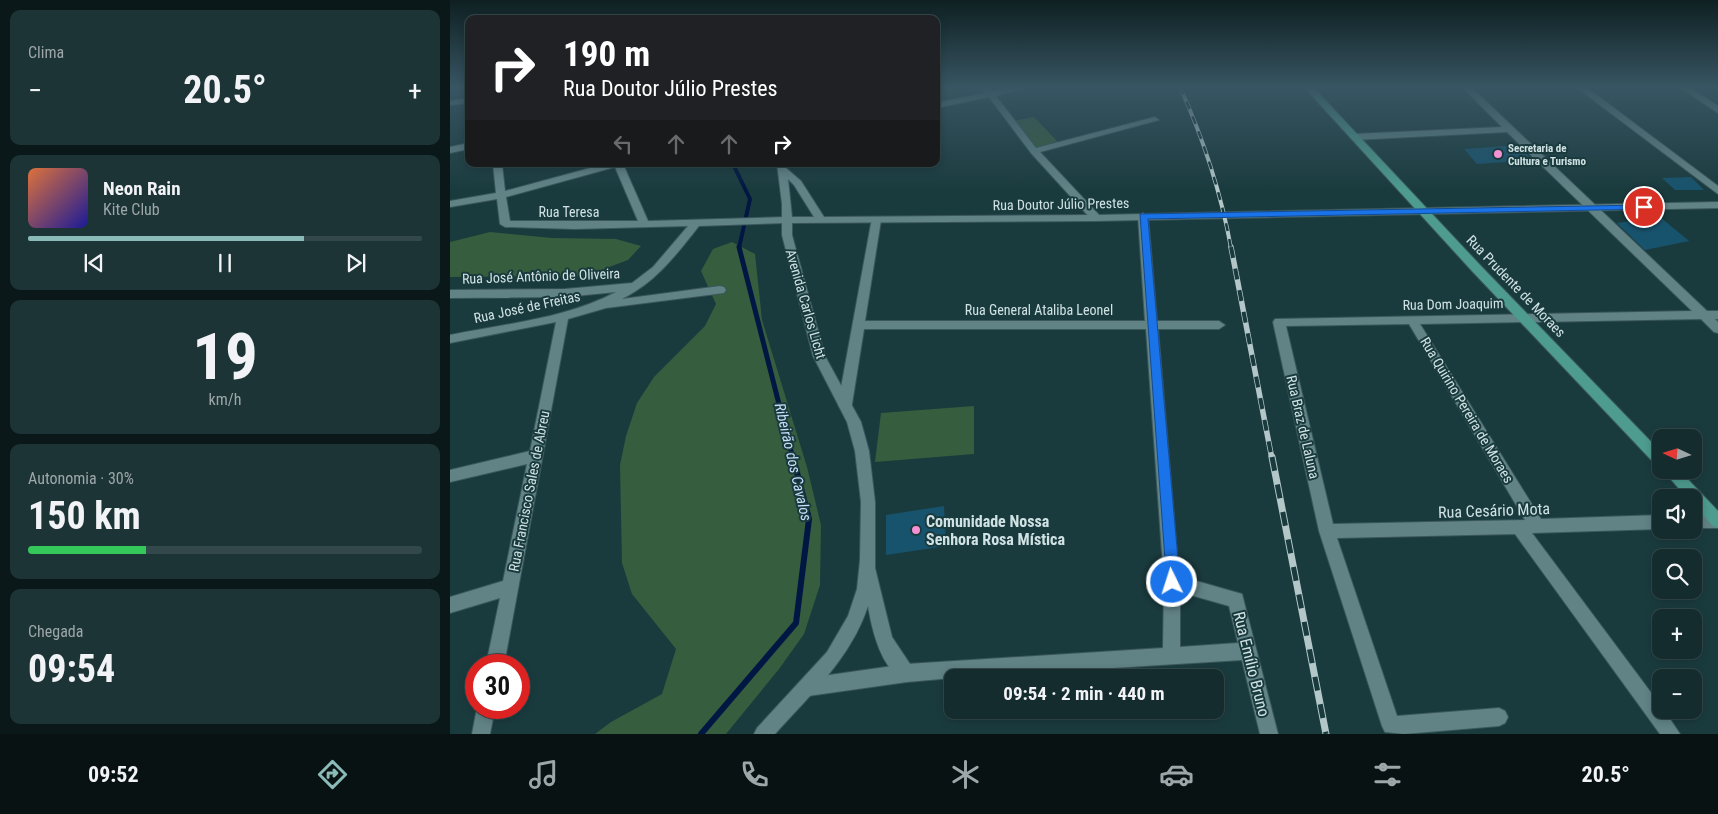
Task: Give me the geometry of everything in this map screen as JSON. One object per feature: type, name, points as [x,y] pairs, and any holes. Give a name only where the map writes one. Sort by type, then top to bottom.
[{"type":"main road","name":"Rua Prudente de Moraes","points":[[1340,121],[1652,452]]},
{"type":"main road","points":[[1678,479],[1718,521]]},
{"type":"street","points":[[1011,121],[1034,151],[1096,218]]},
{"type":"street","points":[[1034,151],[1150,121]]},
{"type":"street","points":[[1501,121],[1718,329]]},
{"type":"street","points":[[1625,121],[1718,191]]},
{"type":"street","points":[[1354,137],[1509,129]]},
{"type":"street","points":[[450,150],[465,147]]},
{"type":"street","name":"Rua Teresa","points":[[497,167],[504,224],[550,226],[729,222]]},
{"type":"street","points":[[450,204],[500,195],[604,167]]},
{"type":"street","points":[[620,167],[644,224]]},
{"type":"street","points":[[782,167],[798,183],[821,220]]},
{"type":"street","name":"Avenida Carlos Licht","points":[[763,734],[833,658],[855,620],[865,589],[868,560],[868,502],[862,451],[854,422],[819,356],[787,235],[786,196],[782,167]]},
{"type":"street","name":"Rua Doutor Júlio Prestes","points":[[729,222],[765,220],[1096,218],[1718,205]]},
{"type":"street","points":[[1143,216],[1172,582],[1170,656]]},
{"type":"street","points":[[845,404],[876,220]]},
{"type":"street","name":"Rua José Antônio de Oliveira","points":[[450,294],[565,292],[635,287],[657,270],[695,224]]},
{"type":"street","name":"Rua José de Freitas","points":[[450,339],[563,316],[600,306],[635,287]]},
{"type":"street","points":[[600,306],[720,290]]},
{"type":"street","name":"Rua Dom Joaquim","points":[[1279,322],[1718,315]]},
{"type":"street","name":"Rua Francisco Sales de Abreu","points":[[497,654],[563,316]]},
{"type":"street","name":"Rua Quirino Pereira de Moraes","points":[[1412,320],[1537,526]]},
{"type":"street","name":"Rua Braz de Laluna","points":[[1279,322],[1328,531],[1391,726],[1499,717]]},
{"type":"street","name":"Rua General Ataliba Leonel","points":[[858,324],[1219,325]]},
{"type":"street","points":[[450,476],[536,456]]},
{"type":"street","points":[[1702,521],[1718,521]]},
{"type":"street","name":"Rua Cesário Mota","points":[[1328,531],[1402,531],[1652,522]]},
{"type":"street","points":[[1518,526],[1671,734]]},
{"type":"street","points":[[868,560],[884,641],[895,662],[907,673]]},
{"type":"street","name":"Rua Emílio Bruno","points":[[1172,582],[1236,600],[1270,734]]},
{"type":"street","points":[[450,605],[510,587]]},
{"type":"street","points":[[808,687],[907,673],[1249,651]]},
{"type":"street","points":[[481,734],[484,719]]},
{"type":"green space","points":[[1013,121],[1038,121],[1058,142],[1034,148]]},
{"type":"green space","points":[[490,232],[552,238],[616,239],[641,246],[628,260],[585,276],[450,277],[450,242]]},
{"type":"green space","points":[[732,242],[755,254],[762,320],[807,467],[821,525],[820,585],[804,634],[779,669],[726,734],[595,734],[611,722],[662,694],[676,649],[632,594],[622,563],[620,465],[626,436],[637,403],[654,377],[705,326],[716,304],[701,271],[713,249]]},
{"type":"green space","points":[[974,406],[974,454],[875,462],[881,413]]},
{"type":"building","name":"Secretaria de Cultura e Turismo","points":[[1518,145],[1532,160],[1477,164],[1464,149]]},
{"type":"building","points":[[1691,177],[1704,190],[1675,190],[1662,178]]},
{"type":"building","points":[[1660,217],[1689,241],[1645,250],[1617,223]]},
{"type":"building","name":"Comunidade Nossa Senhora Rosa Mística","points":[[944,506],[946,546],[886,555],[886,515]]},
{"type":"waterway","name":"Ribeirão dos Cavalos","points":[[734,167],[750,199],[739,247]]},
{"type":"waterway","name":"Ribeirão dos Cavalos","points":[[739,247],[793,459]]},
{"type":"waterway","name":"Ribeirão dos Cavalos","points":[[701,734],[796,623],[809,519],[793,457]]},
{"type":"railway","points":[[1194,121],[1222,207],[1231,248]]},
{"type":"railway","points":[[1231,247],[1272,459]]},
{"type":"railway","points":[[1272,457],[1326,734]]},
{"type":"place","name":"Secretaria de Cultura e Turismo","points":[[1498,154]]},
{"type":"place","name":"Comunidade Nossa Senhora Rosa Mística","points":[[916,530]]},
{"type":"route","points":[[1172,582],[1143,216],[1644,207]]}]
